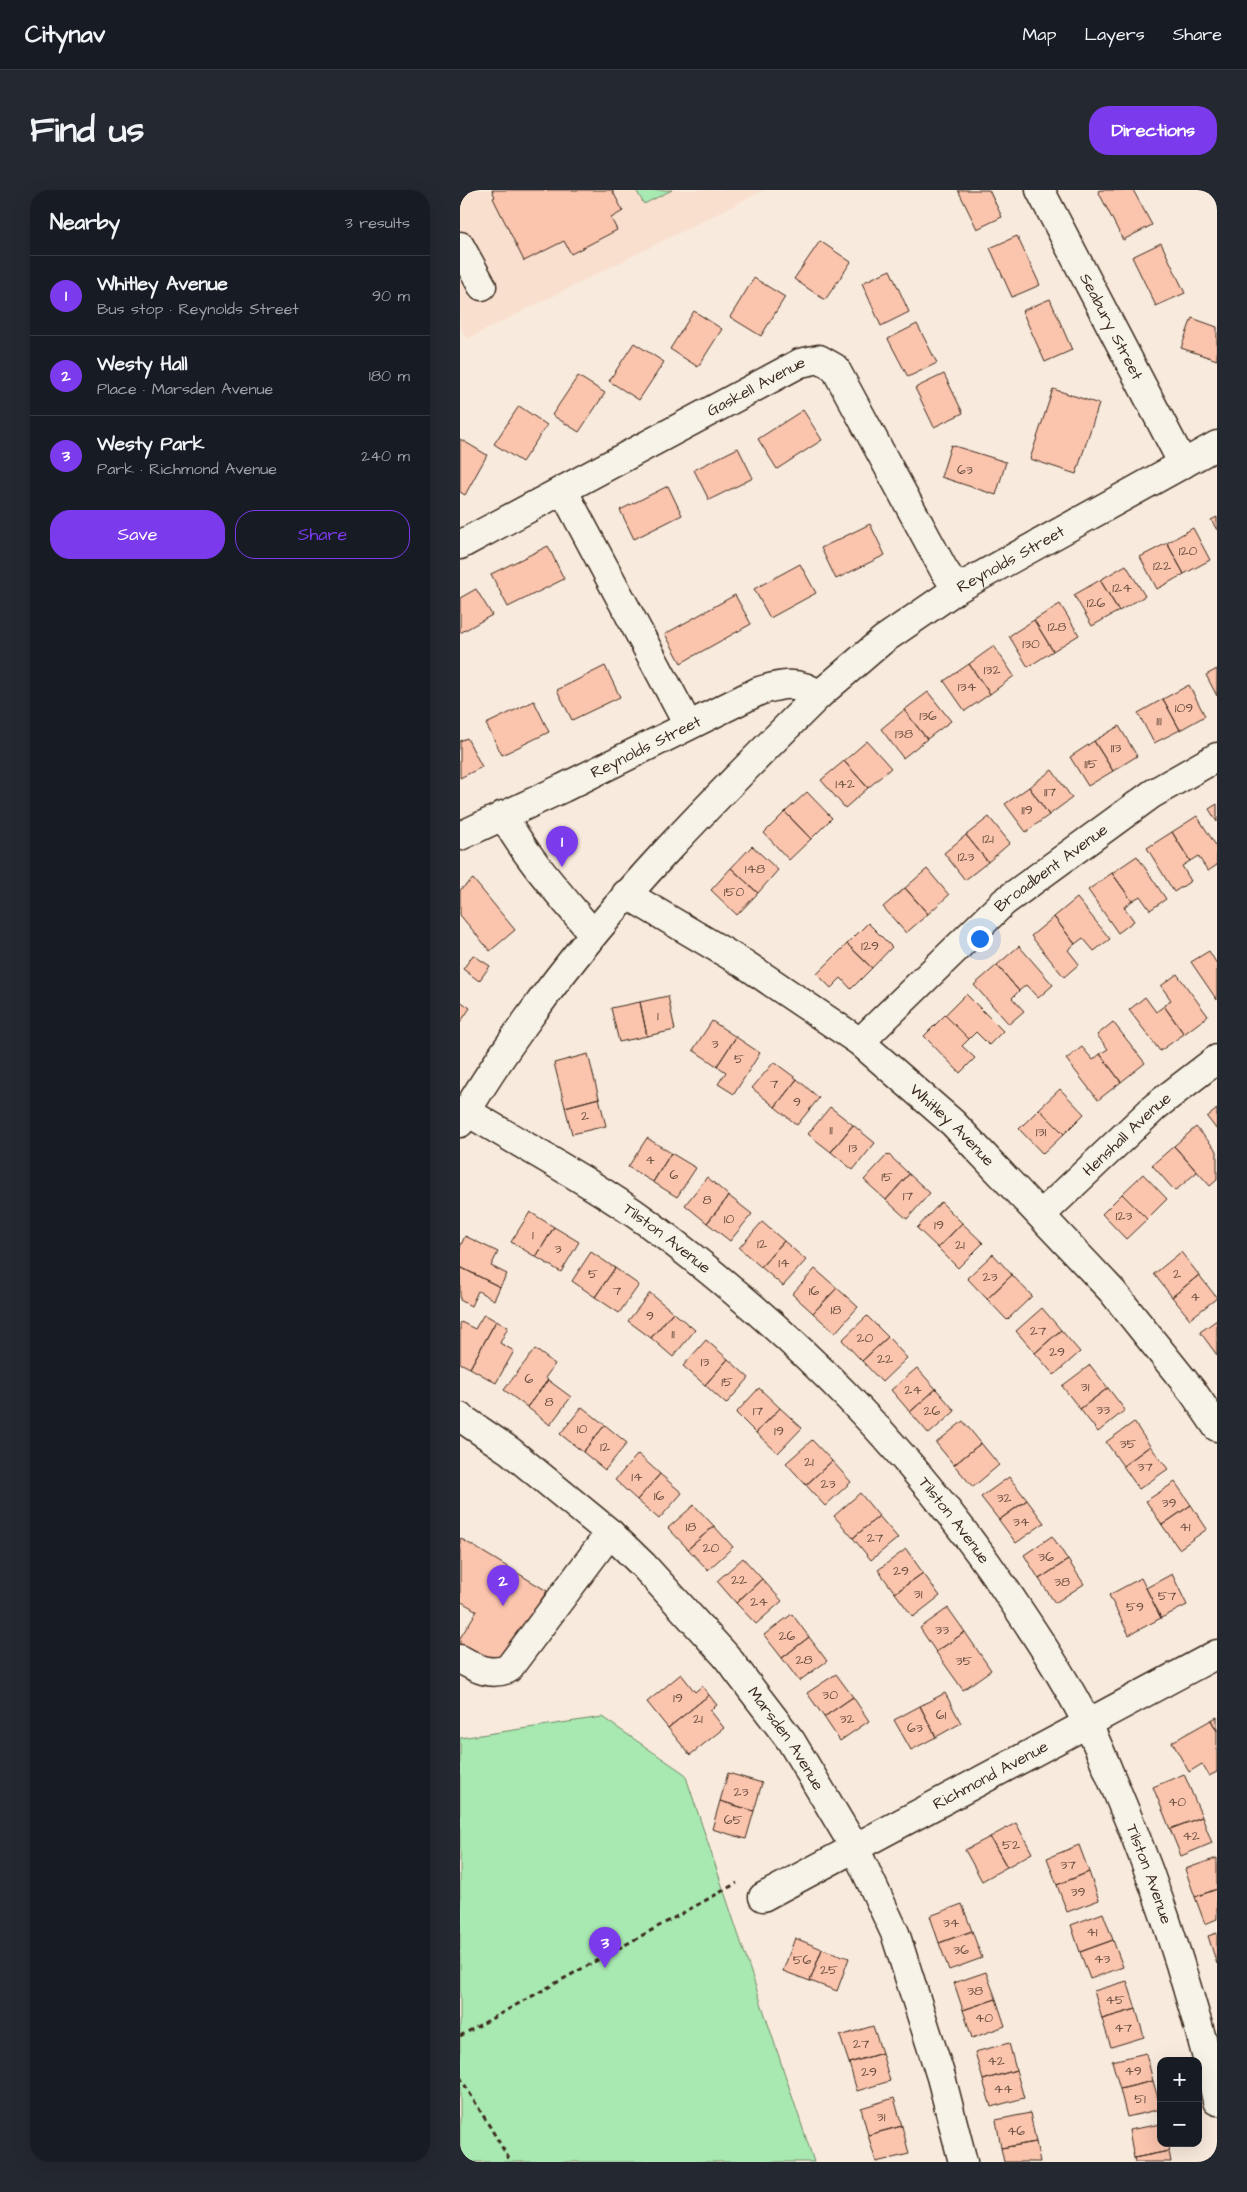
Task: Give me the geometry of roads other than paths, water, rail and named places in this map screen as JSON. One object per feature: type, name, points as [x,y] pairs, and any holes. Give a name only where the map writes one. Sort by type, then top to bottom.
[{"type":"street","name":"Seabury Street","points":[[1040,190],[1183,464]]},
{"type":"street","points":[[460,246],[482,286]]},
{"type":"street","name":"Gaskell Avenue","points":[[460,546],[800,363],[819,359],[827,362],[834,368],[944,570],[957,589]]},
{"type":"street","name":"Reynolds Street","points":[[463,1117],[509,1045],[555,982],[626,894],[722,790],[818,695],[883,640],[957,589],[1217,445]]},
{"type":"street","points":[[562,490],[688,724]]},
{"type":"street","name":"Reynolds Street","points":[[460,836],[563,788],[688,724],[759,691],[780,684],[798,684],[809,688],[818,695]]},
{"type":"street","name":"Broadbent Avenue","points":[[860,1042],[1004,902],[1152,794],[1217,757]]},
{"type":"street","points":[[503,815],[533,860],[593,934]]},
{"type":"street","name":"Whitley Avenue","points":[[626,894],[746,964],[860,1042],[953,1123],[1112,1291],[1193,1392],[1217,1427]]},
{"type":"street","name":"Henshall Avenue","points":[[1042,1215],[1156,1106],[1217,1058]]},
{"type":"street","name":"Tilston Avenue","points":[[463,1117],[591,1184],[645,1222],[760,1313],[818,1365],[874,1423],[936,1494],[988,1562],[1042,1643],[1088,1723],[1134,1832],[1169,1927],[1205,2048],[1217,2101]]},
{"type":"street","name":"Marsden Avenue","points":[[460,1417],[510,1451],[610,1533],[643,1565],[726,1656],[792,1741],[855,1848],[895,1933],[941,2076],[963,2162]]},
{"type":"street","points":[[460,1659],[480,1670],[498,1673],[508,1669],[610,1533]]},
{"type":"street","name":"Richmond Avenue","points":[[763,1897],[1217,1654]]},
{"type":"place","name":"Whitley Avenue","points":[[562,867]]},
{"type":"place","name":"Westy Hall","points":[[503,1606]]},
{"type":"place","name":"Westy Park","points":[[605,1968]]}]
